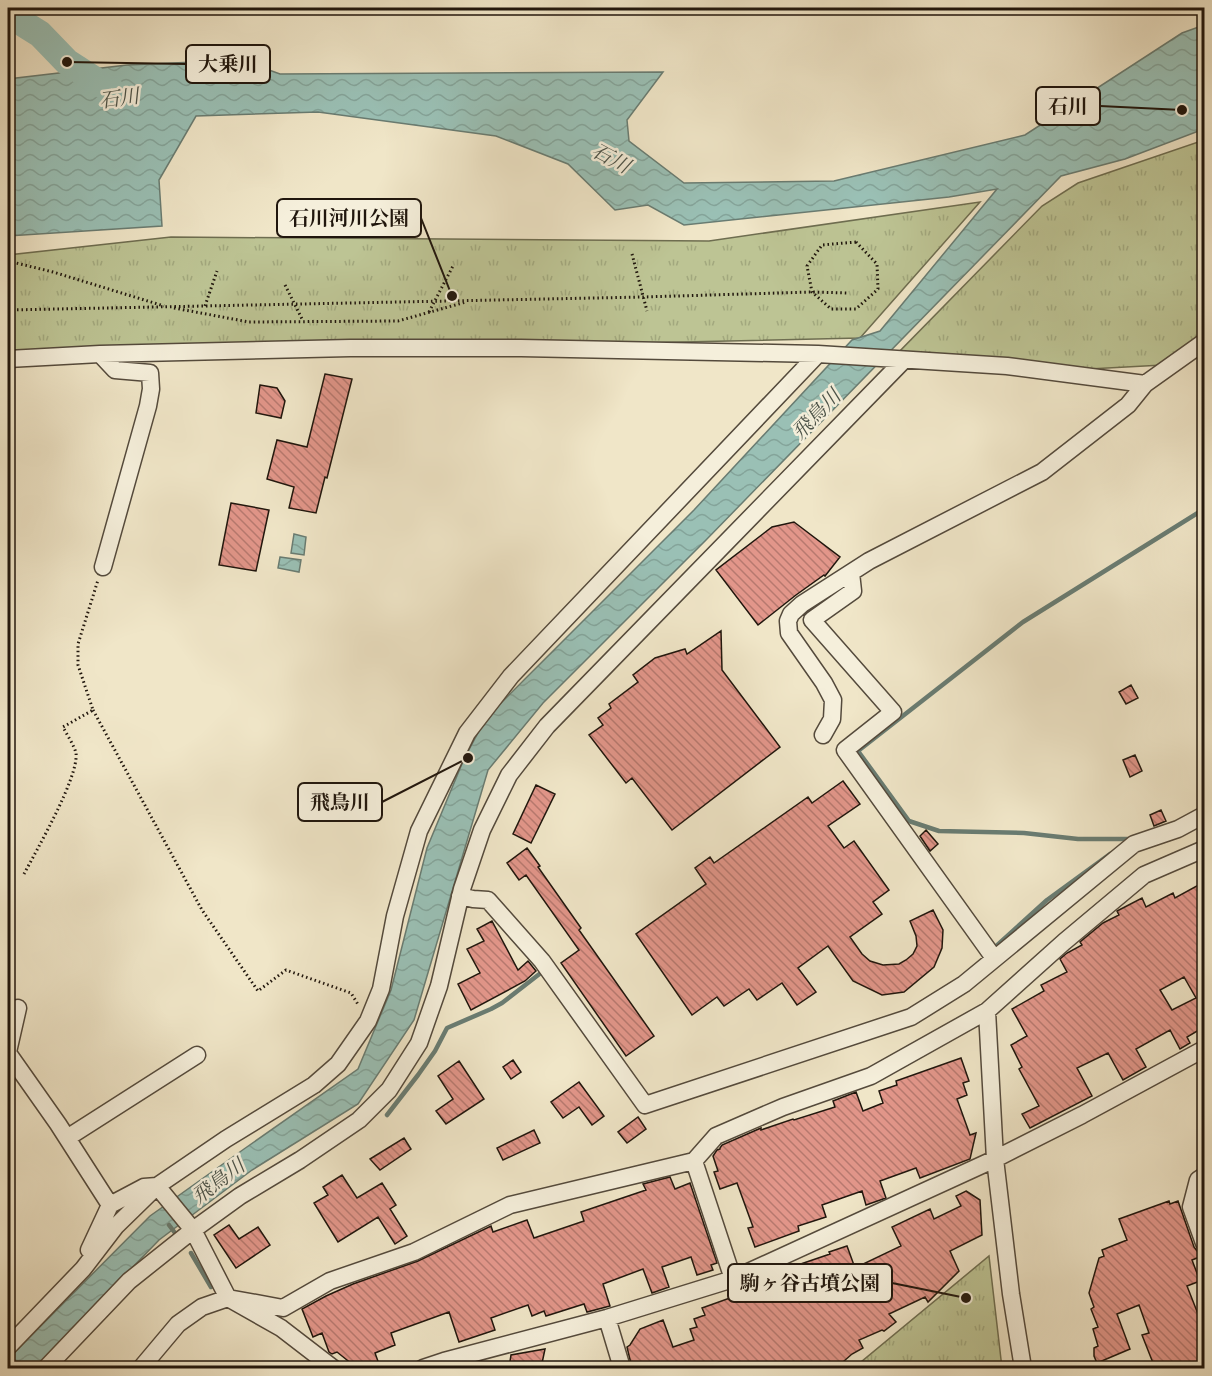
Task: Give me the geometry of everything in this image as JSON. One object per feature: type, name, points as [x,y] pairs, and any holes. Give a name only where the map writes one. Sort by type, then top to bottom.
[{"type":"street","points":[[823,735],[832,719],[833,700],[824,683],[789,633],[788,621],[791,614],[802,604],[869,561],[1042,472],[1128,405],[1145,384],[1204,342]]},
{"type":"street","points":[[8,359],[100,354],[350,348],[521,348],[818,354],[1007,366],[1145,384]]},
{"type":"street","points":[[100,354],[115,370],[150,373],[151,389],[103,567]]},
{"type":"street","points":[[8,1347],[87,1264],[116,1226],[160,1188],[226,1139],[314,1085],[338,1064],[368,1021],[381,989],[395,916],[418,831],[467,733],[512,676],[818,354]]},
{"type":"street","points":[[46,1368],[129,1281],[190,1227],[300,1160],[359,1120],[389,1089],[419,1042],[439,986],[460,896],[482,830],[509,775],[547,726],[896,359]]},
{"type":"street","points":[[851,573],[853,591],[812,620],[893,711],[848,755],[990,953]]},
{"type":"street","points":[[460,896],[488,900],[542,961],[645,1105],[911,1017],[963,984],[990,953],[1134,844],[1178,830],[1204,815]]},
{"type":"street","points":[[141,1368],[178,1324],[202,1307],[228,1298],[284,1308],[330,1281],[414,1252],[510,1205],[694,1161],[716,1136],[783,1107],[871,1076],[987,1011],[1144,875],[1204,849]]},
{"type":"street","points":[[18,1008],[8,1053],[110,1205]]},
{"type":"street","points":[[987,1011],[995,1159],[1011,1294],[1023,1368]]},
{"type":"street","points":[[423,1368],[607,1318],[733,1279],[995,1159],[1204,1049]]},
{"type":"street","points":[[67,1138],[197,1055]]},
{"type":"street","points":[[694,1161],[733,1279]]},
{"type":"street","points":[[1204,1176],[1198,1180],[1191,1207],[1204,1243]]},
{"type":"street","points":[[87,1264],[88,1252],[110,1205],[144,1187],[160,1188],[190,1227],[228,1298],[281,1329],[333,1368]]},
{"type":"street","points":[[607,1318],[622,1368]]},
{"type":"path","points":[[855,242],[877,264],[878,289],[856,309],[831,309],[812,292],[807,266],[822,245],[855,242]]},
{"type":"path","points":[[632,254],[647,311]]},
{"type":"path","points":[[8,261],[53,272],[167,307],[249,322],[398,321],[473,300]]},
{"type":"path","points":[[429,312],[453,266]]},
{"type":"path","points":[[205,306],[217,271]]},
{"type":"path","points":[[285,285],[303,322]]},
{"type":"path","points":[[8,310],[849,293]]},
{"type":"path","points":[[103,567],[78,644],[78,665],[93,710],[202,910],[258,991],[286,970],[351,993],[359,1006]]},
{"type":"path","points":[[24,874],[74,773],[76,753],[63,728],[93,710]]},
{"type":"green space","points":[[1204,140],[1204,335],[1163,365],[1089,369],[897,354],[1042,206],[1078,183]]},
{"type":"green space","points":[[980,202],[860,338],[8,357],[8,255],[171,237],[709,241]]},
{"type":"green space","points":[[989,1256],[1002,1368],[852,1368],[856,1366]]},
{"type":"water","points":[[1204,25],[1204,129],[1125,159],[1061,176],[706,540],[543,703],[488,770],[414,1020],[358,1104],[252,1170],[159,1240],[35,1368],[8,1368],[8,1359],[150,1216],[358,1069],[391,990],[427,848],[464,759],[486,718],[694,510],[852,340],[880,331],[997,189],[949,197],[684,225],[648,205],[615,210],[568,164],[496,136],[318,112],[196,116],[159,180],[162,226],[8,236],[8,79],[127,65],[241,60],[280,74],[663,72],[627,120],[629,141],[684,183],[834,181],[1025,135],[1182,33]]},
{"type":"water","points":[[294,534],[306,537],[304,555],[291,553]]},
{"type":"water","points":[[280,557],[301,560],[299,572],[278,568]]},
{"type":"building","points":[[325,374],[352,379],[316,513],[289,508],[294,487],[267,479],[277,440],[307,447]]},
{"type":"building","points":[[260,385],[277,388],[285,401],[281,418],[256,413]]},
{"type":"building","points":[[231,503],[269,510],[256,571],[219,565]]},
{"type":"building","points":[[794,522],[840,557],[825,576],[758,625],[716,570],[772,527]]},
{"type":"building","points":[[721,631],[722,670],[780,747],[672,830],[632,778],[626,783],[589,735],[603,725],[598,718],[611,708],[609,704],[638,682],[633,675],[655,658],[685,649],[687,654]]},
{"type":"building","points":[[1131,685],[1138,698],[1126,704],[1119,692]]},
{"type":"building","points":[[1135,755],[1142,771],[1130,777],[1123,760]]},
{"type":"building","points":[[843,781],[860,804],[828,826],[844,848],[854,841],[889,890],[873,902],[882,914],[850,937],[870,961],[883,965],[899,964],[913,954],[917,946],[910,921],[933,910],[943,930],[942,948],[934,967],[904,992],[882,995],[853,981],[828,946],[798,968],[816,992],[797,1005],[782,983],[757,1000],[749,989],[724,1006],[717,997],[692,1015],[636,934],[706,884],[695,868],[710,857],[714,863],[808,797],[812,803]]},
{"type":"building","points":[[536,785],[555,794],[531,843],[513,834]]},
{"type":"building","points":[[1161,810],[1166,821],[1154,826],[1150,815]]},
{"type":"building","points":[[926,830],[938,844],[930,851],[920,836]]},
{"type":"building","points":[[527,848],[581,928],[579,930],[654,1036],[626,1056],[561,963],[579,950],[526,875],[519,880],[507,863]]},
{"type":"building","points":[[1204,882],[1204,1027],[1187,1037],[1190,1043],[1180,1049],[1170,1030],[1136,1049],[1146,1067],[1123,1080],[1108,1053],[1077,1068],[1092,1096],[1030,1128],[1022,1114],[1039,1106],[1019,1069],[1022,1067],[1011,1045],[1027,1036],[1012,1009],[1044,991],[1041,985],[1067,972],[1060,959],[1082,945],[1080,942],[1103,923],[1119,915],[1117,911],[1142,898],[1146,907],[1173,893],[1175,898]],"holes":[[[1184,977],[1196,998],[1172,1010],[1160,990]]]},
{"type":"building","points":[[492,921],[518,970],[528,961],[536,971],[525,981],[471,1010],[458,984],[480,973],[467,949],[484,941],[477,929]]},
{"type":"building","points":[[961,1058],[969,1081],[963,1083],[967,1095],[957,1099],[970,1135],[976,1133],[970,1159],[920,1178],[916,1168],[880,1181],[886,1198],[866,1205],[862,1191],[822,1205],[826,1217],[798,1226],[799,1231],[755,1247],[748,1228],[753,1227],[737,1183],[720,1189],[714,1172],[718,1171],[713,1156],[722,1145],[761,1128],[761,1130],[835,1107],[833,1101],[856,1092],[863,1111],[883,1103],[879,1091],[897,1085],[896,1081]]},
{"type":"building","points":[[513,1060],[521,1072],[511,1079],[503,1067]]},
{"type":"building","points":[[459,1061],[484,1099],[446,1124],[436,1111],[453,1099],[438,1076]]},
{"type":"building","points":[[579,1082],[604,1116],[592,1125],[579,1107],[563,1118],[551,1102]]},
{"type":"building","points":[[638,1117],[646,1129],[627,1143],[618,1132]]},
{"type":"building","points":[[534,1130],[540,1143],[503,1160],[497,1148]]},
{"type":"building","points":[[404,1138],[411,1149],[380,1170],[370,1159]]},
{"type":"building","points":[[342,1175],[357,1198],[382,1183],[396,1205],[390,1209],[407,1236],[395,1244],[378,1217],[338,1242],[314,1203],[328,1195],[323,1187]]},
{"type":"building","points":[[670,1177],[675,1189],[690,1183],[717,1263],[711,1265],[713,1270],[697,1275],[691,1257],[662,1267],[669,1287],[652,1293],[643,1269],[603,1284],[610,1306],[587,1312],[584,1304],[546,1316],[544,1311],[532,1316],[528,1305],[491,1318],[495,1330],[459,1342],[449,1312],[391,1333],[395,1345],[375,1353],[379,1364],[368,1368],[357,1368],[337,1352],[332,1354],[329,1352],[322,1333],[313,1337],[302,1309],[326,1296],[418,1261],[491,1226],[493,1232],[527,1220],[534,1238],[584,1221],[581,1212],[646,1190],[643,1184]]},
{"type":"building","points":[[966,1191],[980,1200],[982,1235],[950,1251],[959,1271],[928,1302],[925,1297],[889,1314],[896,1322],[884,1331],[859,1340],[863,1348],[836,1368],[632,1368],[627,1347],[640,1329],[663,1320],[673,1347],[694,1340],[690,1329],[697,1327],[694,1319],[705,1315],[702,1308],[744,1293],[744,1287],[757,1282],[761,1291],[790,1281],[786,1269],[847,1246],[855,1268],[901,1246],[892,1227],[930,1209],[934,1219],[961,1206],[956,1196]]},
{"type":"building","points":[[1169,1201],[1170,1204],[1178,1201],[1194,1247],[1202,1256],[1192,1260],[1200,1281],[1187,1286],[1198,1314],[1204,1311],[1204,1368],[1155,1368],[1142,1335],[1149,1333],[1139,1305],[1117,1314],[1130,1349],[1097,1363],[1094,1348],[1098,1346],[1093,1329],[1098,1327],[1091,1309],[1094,1307],[1089,1293],[1099,1258],[1104,1256],[1102,1250],[1127,1240],[1119,1219]]},
{"type":"building","points":[[229,1225],[239,1239],[258,1227],[270,1245],[236,1268],[214,1235]]},
{"type":"building","points":[[545,1349],[541,1368],[509,1368],[511,1355]]},
{"type":"waterway","points":[[8,14],[40,34],[67,62],[112,91]]},
{"type":"waterway","points":[[1129,839],[1078,839],[1024,833],[939,831],[909,821],[858,751],[1023,622],[1204,509]]},
{"type":"waterway","points":[[993,949],[1047,900],[1110,854]]},
{"type":"waterway","points":[[387,1115],[435,1051],[447,1028],[502,1003],[542,972]]},
{"type":"waterway","points":[[169,1225],[175,1233]]},
{"type":"waterway","points":[[191,1253],[211,1287]]},
{"type":"place","name":"大乗川","points":[[67,62]]},
{"type":"place","name":"石川","points":[[1182,110]]},
{"type":"place","name":"石川河川公園","points":[[452,296]]},
{"type":"place","name":"飛鳥川","points":[[468,758]]},
{"type":"place","name":"駒ヶ谷古墳公園","points":[[966,1298]]}]
